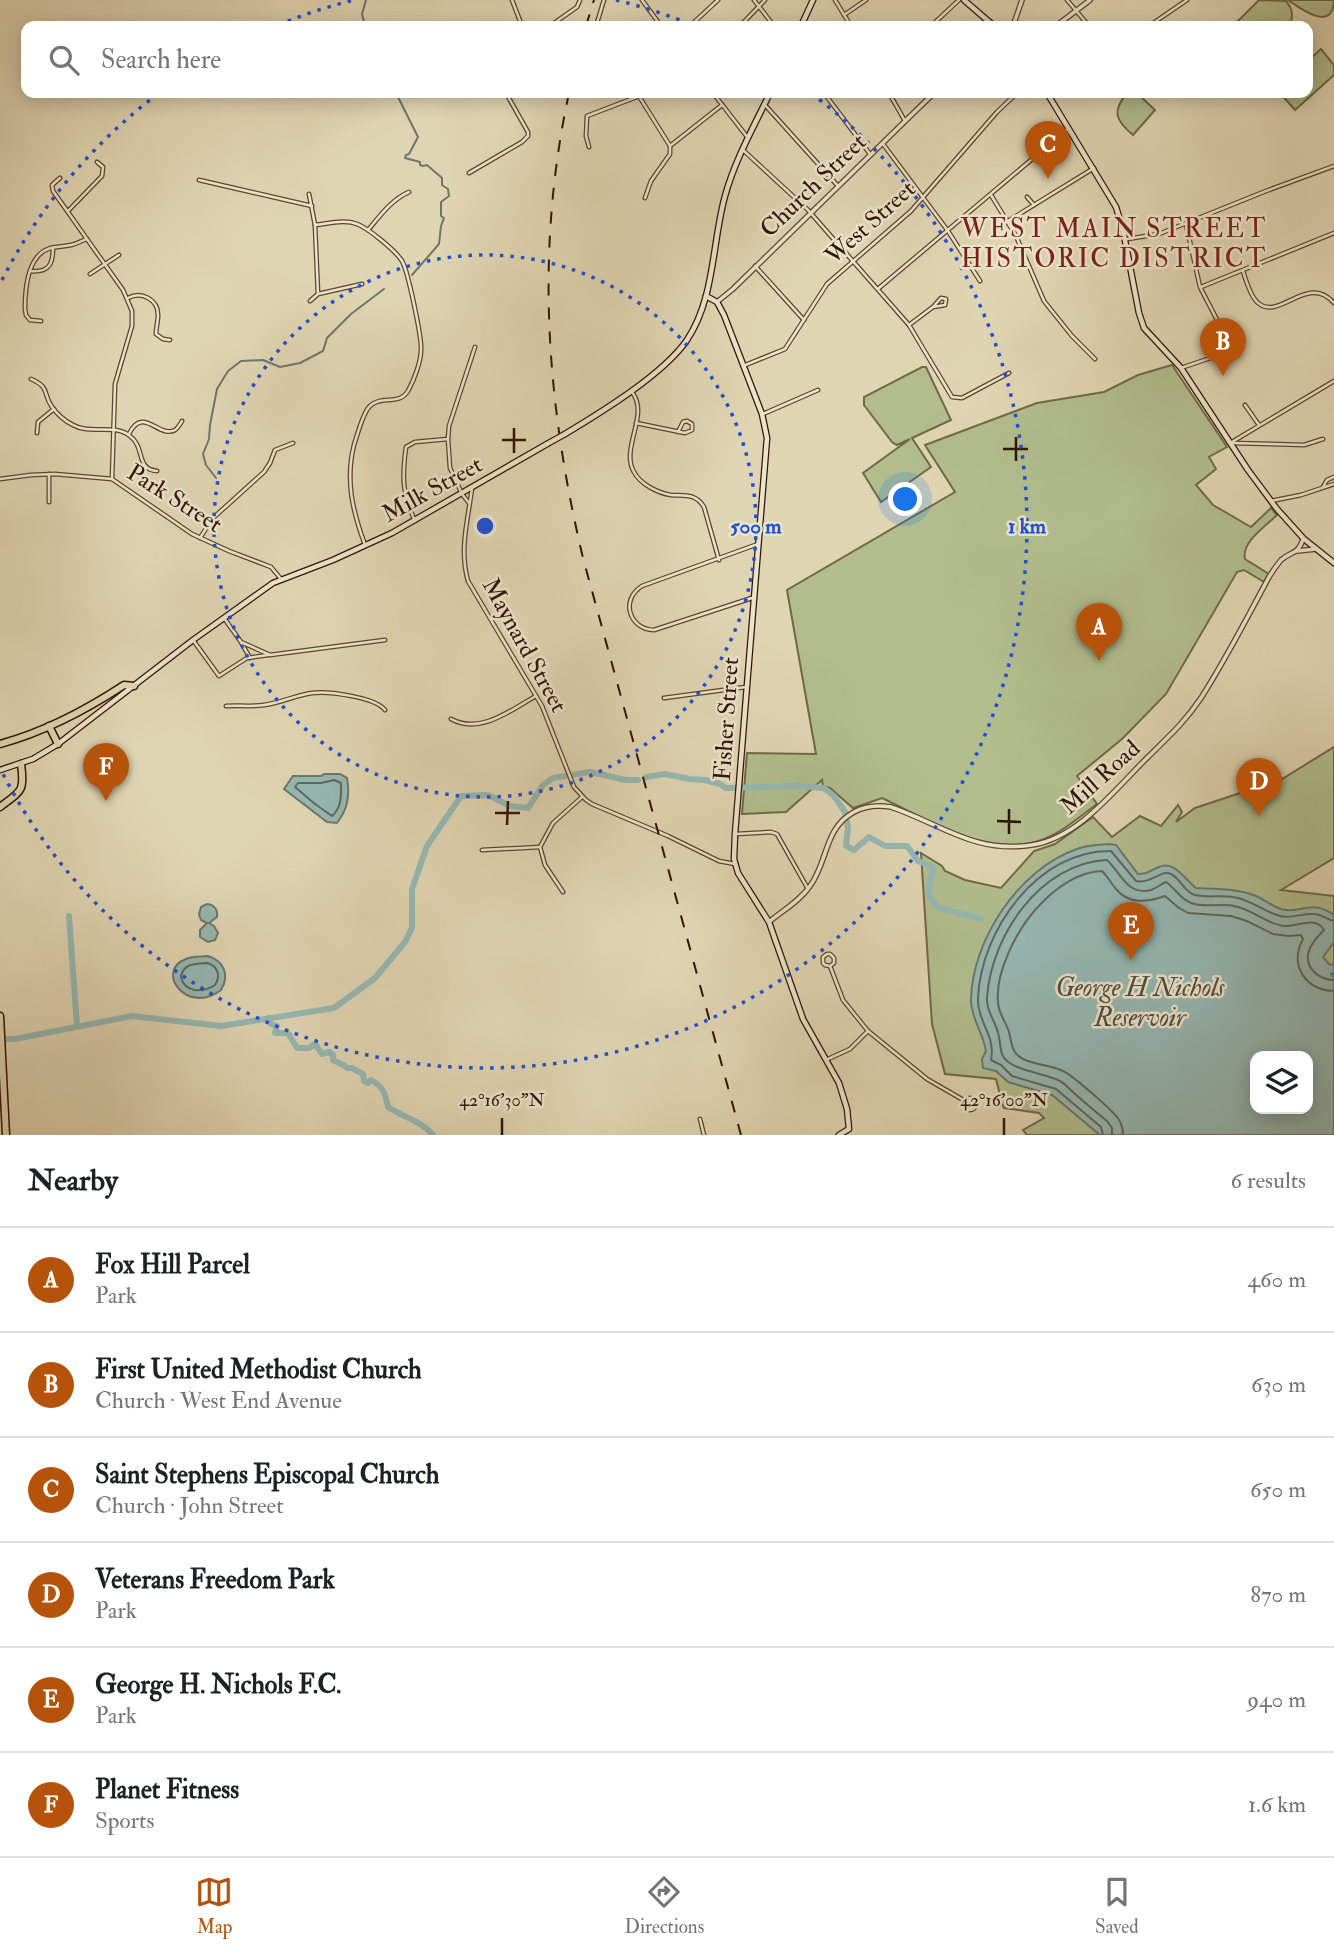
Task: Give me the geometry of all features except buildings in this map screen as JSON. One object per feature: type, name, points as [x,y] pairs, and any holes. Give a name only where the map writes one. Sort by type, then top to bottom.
[{"type":"highway","points":[[0,744],[49,726],[124,685],[134,687]]},
{"type":"highway","points":[[49,726],[58,744]]},
{"type":"highway","points":[[2,805],[15,797],[21,787],[21,764]]},
{"type":"highway","points":[[0,1016],[6,1135]]},
{"type":"main road","points":[[803,21],[813,0]]},
{"type":"main road","points":[[964,0],[988,21]]},
{"type":"main road","name":"Milk Street","points":[[0,770],[39,756],[58,744],[259,592],[281,579],[326,563],[415,521],[565,434],[664,366],[681,348],[694,328],[706,296],[726,194],[768,98]]},
{"type":"main road","points":[[1051,98],[1116,207],[1125,240],[1133,289],[1147,332],[1181,368],[1271,501],[1304,539],[1334,563]]},
{"type":"main road","points":[[706,296],[717,302]]},
{"type":"main road","name":"Fisher Street","points":[[717,302],[762,414],[766,446],[735,834],[735,864],[742,882],[769,922],[803,1019],[844,1096],[848,1132]]},
{"type":"main road","points":[[839,1135],[848,1132]]},
{"type":"street","points":[[512,0],[520,21]]},
{"type":"street","points":[[597,21],[604,0]]},
{"type":"street","points":[[642,0],[657,21]]},
{"type":"street","points":[[695,21],[718,0]]},
{"type":"street","points":[[754,0],[770,21]]},
{"type":"street","points":[[745,21],[765,0]]},
{"type":"street","points":[[835,0],[848,21]]},
{"type":"street","points":[[844,15],[866,0]]},
{"type":"street","points":[[936,21],[959,0]]},
{"type":"street","points":[[1014,21],[1022,0]]},
{"type":"street","points":[[1067,0],[1085,21]]},
{"type":"street","points":[[1063,21],[1090,0]]},
{"type":"street","points":[[1156,21],[1187,0]]},
{"type":"street","points":[[556,21],[580,2]]},
{"type":"street","points":[[469,173],[520,143],[528,135],[509,98]]},
{"type":"street","points":[[589,146],[586,136],[587,116],[629,98]]},
{"type":"street","points":[[640,98],[670,146],[670,154],[651,181],[645,198]]},
{"type":"street","points":[[717,98],[748,138]]},
{"type":"street","points":[[828,98],[870,154]]},
{"type":"street","points":[[892,98],[905,121]]},
{"type":"street","name":"Church Street","points":[[717,302],[929,98]]},
{"type":"street","name":"West Street","points":[[743,366],[785,349],[827,284],[889,232],[923,198],[1012,98]]},
{"type":"street","points":[[765,103],[838,186]]},
{"type":"street","points":[[670,146],[722,105]]},
{"type":"street","points":[[878,289],[1069,128]]},
{"type":"street","points":[[882,142],[948,230],[980,281]]},
{"type":"street","points":[[743,150],[810,212],[909,325],[953,398],[961,398],[1009,373]]},
{"type":"street","points":[[67,212],[102,176],[103,167],[97,162]]},
{"type":"street","points":[[1125,240],[1154,235],[1186,224],[1334,166]]},
{"type":"street","points":[[1008,221],[1094,168]]},
{"type":"street","points":[[60,178],[54,182],[52,188],[106,264],[132,311],[132,326],[115,384],[112,479]]},
{"type":"street","points":[[199,180],[312,206]]},
{"type":"street","points":[[368,230],[390,205],[409,192]]},
{"type":"street","points":[[309,194],[315,225],[318,294]]},
{"type":"street","points":[[990,195],[1024,251],[1044,301],[1095,359]]},
{"type":"street","points":[[1027,197],[1034,205]]},
{"type":"street","points":[[315,225],[356,223],[395,253],[404,265],[421,353],[407,392],[399,399],[377,402],[370,406],[354,444],[351,501],[365,546]]},
{"type":"street","points":[[1181,368],[1225,353],[1230,348],[1200,287],[1186,224]]},
{"type":"street","points":[[1200,287],[1334,233]]},
{"type":"street","points":[[41,321],[30,320],[26,315],[24,303],[30,271],[38,256],[53,247],[67,246],[87,239]]},
{"type":"street","points":[[30,271],[41,272],[48,268],[53,261],[53,247]]},
{"type":"street","points":[[90,274],[119,255]]},
{"type":"street","points":[[755,266],[804,320]]},
{"type":"street","points":[[1242,271],[1253,297],[1264,306],[1275,306],[1312,292],[1322,293],[1334,303]]},
{"type":"street","points":[[310,301],[318,294],[362,284]]},
{"type":"street","points":[[127,298],[143,295],[155,303],[158,314],[156,334],[170,340]]},
{"type":"street","points":[[909,325],[933,307]]},
{"type":"street","points":[[469,505],[449,464],[448,439],[449,426],[475,347]]},
{"type":"street","points":[[31,379],[45,388],[54,409],[69,422],[80,428],[114,430],[129,435],[139,446],[143,465],[148,470],[157,471]]},
{"type":"street","points":[[1231,443],[1334,382]]},
{"type":"street","points":[[631,390],[639,402],[631,458],[635,474],[647,485],[661,492],[693,496],[700,500],[719,560]]},
{"type":"street","points":[[762,414],[818,390]]},
{"type":"street","points":[[1245,405],[1259,425]]},
{"type":"street","points":[[37,433],[38,422],[54,409]]},
{"type":"street","points":[[129,435],[134,426],[142,422],[169,432],[175,430],[182,421]]},
{"type":"street","points":[[636,423],[678,432]]},
{"type":"street","points":[[415,521],[404,492],[406,447],[415,442],[448,439]]},
{"type":"street","points":[[1231,443],[1304,445],[1323,439]]},
{"type":"street","points":[[200,538],[212,519],[264,472],[275,450],[293,443]]},
{"type":"street","points":[[49,474],[49,502]]},
{"type":"street","name":"Park Street","points":[[0,479],[49,474],[112,479],[200,538],[271,566],[281,579]]},
{"type":"street","points":[[1323,487],[1327,480],[1334,477]]},
{"type":"street","points":[[1271,501],[1334,484]]},
{"type":"street","name":"Maynard Street","points":[[472,488],[463,549],[468,581],[536,696],[567,772],[582,797]]},
{"type":"street","name":"Mill Road","points":[[769,922],[808,890],[816,877],[830,837],[836,827],[853,812],[874,806],[891,807],[958,836],[996,847],[1035,845],[1058,837],[1108,799],[1182,723],[1201,697],[1250,615],[1269,576],[1280,561],[1300,548],[1304,539]]},
{"type":"street","points":[[753,598],[656,629],[643,628],[629,611],[632,595],[639,588],[758,544]]},
{"type":"street","points":[[1296,552],[1316,549]]},
{"type":"street","points":[[224,618],[250,658]]},
{"type":"street","points":[[194,640],[219,676],[250,658],[385,640]]},
{"type":"street","points":[[241,642],[270,655]]},
{"type":"street","points":[[664,698],[746,687]]},
{"type":"street","points":[[226,705],[267,705],[318,693],[378,703],[385,710]]},
{"type":"street","points":[[451,719],[464,724],[481,723],[503,715],[536,696]]},
{"type":"street","points":[[563,892],[545,865],[540,847],[553,823],[582,797],[719,861],[735,864]]},
{"type":"street","points":[[735,834],[777,834],[808,890]]},
{"type":"street","points":[[482,849],[540,847]]},
{"type":"street","points":[[830,966],[843,1000],[868,1031],[927,1079],[965,1101]]},
{"type":"street","points":[[827,1060],[850,1049],[868,1031]]},
{"type":"street","points":[[700,1119],[704,1135]]},
{"type":"green space","points":[[1259,0],[1286,1],[1292,13],[1291,21],[1238,21]]},
{"type":"green space","points":[[1288,0],[1334,0],[1332,10],[1322,17],[1308,13]]},
{"type":"green space","points":[[1321,49],[1334,65],[1334,75],[1313,94],[1313,56]]},
{"type":"green space","points":[[1124,98],[1142,98],[1155,110],[1133,135],[1119,120],[1119,105]]},
{"type":"green space","points":[[1284,98],[1308,98],[1295,110]]},
{"type":"green space","points":[[1172,365],[1227,447],[1209,457],[1216,469],[1196,485],[1213,505],[1251,527],[1271,508],[1277,515],[1255,535],[1245,553],[1245,559],[1269,574],[1264,582],[1244,570],[1237,572],[1166,694],[1122,739],[1077,776],[1097,804],[1053,835],[1032,843],[1010,845],[988,843],[943,828],[882,798],[853,808],[830,788],[823,786],[822,780],[786,812],[742,814],[747,753],[816,754],[787,590],[955,492],[925,445],[1037,403],[1104,392],[1138,375]]},
{"type":"green space","points":[[926,367],[951,420],[912,438],[931,467],[881,502],[863,473],[910,439],[897,445],[892,442],[864,405],[864,397]]},
{"type":"green space","name":"George H Nichols Reservoir","points":[[1334,747],[1334,858],[1281,890],[1334,896],[1334,1135],[1027,1135],[1023,1130],[1044,1118],[1039,1113],[1004,1108],[998,1096],[1000,1095],[996,1079],[945,1074],[932,1024],[921,853],[942,866],[945,871],[965,880],[1001,888],[1034,851],[1055,844],[1093,817],[1112,837],[1140,816],[1161,826],[1178,805],[1182,812],[1176,822],[1195,808],[1282,779]]},
{"type":"water","points":[[340,774],[347,778],[347,802],[337,823],[327,822],[284,789],[293,776]]},
{"type":"water","name":"George H Nichols Reservoir","points":[[1116,845],[1138,874],[1170,866],[1196,888],[1226,889],[1256,896],[1281,909],[1311,907],[1334,915],[1334,942],[1323,957],[1329,964],[1334,965],[1334,973],[1331,974],[1334,978],[1334,1135],[1100,1135],[1052,1095],[1008,1082],[996,1071],[983,1068],[982,1059],[986,1051],[971,1000],[973,977],[990,931],[1018,890],[1036,873],[1056,859],[1088,846]]},
{"type":"water","points":[[207,904],[216,910],[217,917],[209,923],[218,933],[215,940],[208,942],[200,937],[200,930],[207,923],[201,920],[199,914],[201,907]]},
{"type":"water","points":[[208,956],[218,961],[224,969],[225,979],[221,990],[208,997],[187,995],[174,981],[173,973],[177,965],[189,958]]},
{"type":"waterway","points":[[364,21],[362,14],[366,0]]},
{"type":"waterway","points":[[398,98],[418,137],[405,158],[420,162],[423,166],[427,165],[442,178],[442,185],[448,189],[449,196],[441,202],[441,216],[444,218],[439,244],[412,275]]},
{"type":"waterway","points":[[216,478],[206,465],[203,454],[209,439],[217,389],[228,371],[241,361],[263,360],[280,367],[300,363],[323,351],[327,338],[351,314],[384,289]]},
{"type":"waterway","points":[[0,1039],[15,1039],[132,1016],[221,1026],[334,1008],[375,978],[405,942],[412,928],[412,889],[427,846],[461,796],[488,795],[510,806],[528,808],[543,785],[553,778],[590,772],[638,780]]},
{"type":"waterway","points":[[646,777],[665,774],[705,780],[726,788],[824,788],[834,796],[845,812],[848,828],[846,846],[854,850],[869,837],[885,846],[907,846],[918,861],[933,867],[929,894],[934,903],[940,908],[981,919]]},
{"type":"waterway","points":[[69,916],[77,1026]]},
{"type":"waterway","points":[[268,1018],[271,1024],[277,1026],[275,1033],[288,1033],[297,1048],[309,1048],[315,1044],[322,1054],[329,1052],[333,1055],[333,1060],[363,1074],[364,1081],[368,1083],[371,1080],[376,1083],[384,1092],[388,1107],[418,1123],[433,1135]]},
{"type":"railway","points":[[588,21],[594,0]]},
{"type":"railway","points":[[568,98],[558,152],[549,268],[549,326],[560,442],[583,558],[741,1135]]},
{"type":"place","name":"Saint Stephens Episcopal Church","points":[[1048,179]]},
{"type":"place","name":"First United Methodist Church","points":[[1223,376]]},
{"type":"place","name":"Fox Hill Parcel","points":[[1099,661]]},
{"type":"place","name":"Planet Fitness","points":[[106,801]]},
{"type":"place","name":"Veterans Freedom Park","points":[[1259,816]]},
{"type":"place","name":"George H. Nichols F.C.","points":[[1131,960]]},
{"type":"district","name":"WEST MAIN STREET HISTORIC DISTRICT","points":[[1114,243]]}]
